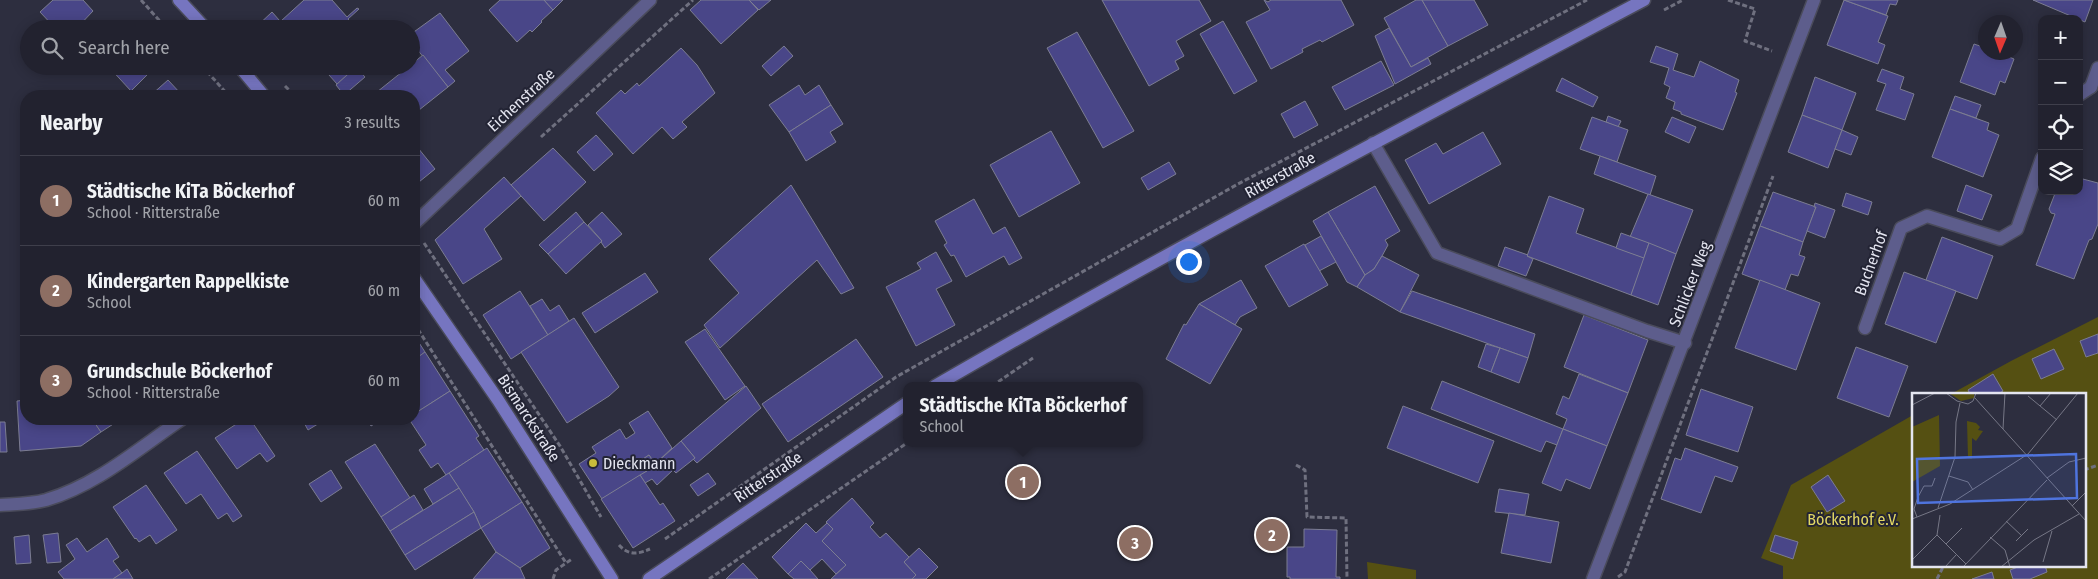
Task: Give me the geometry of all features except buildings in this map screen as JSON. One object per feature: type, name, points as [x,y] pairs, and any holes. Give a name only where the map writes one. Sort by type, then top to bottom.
[{"type":"main road","points":[[179,0],[198,20]]},
{"type":"main road","name":"Ritterstraße","points":[[942,382],[1048,320],[1373,143],[1644,0]]},
{"type":"main road","points":[[246,75],[259,90]]},
{"type":"main road","name":"Bismarckstraße","points":[[420,287],[498,400],[612,579]]},
{"type":"main road","name":"Ritterstraße","points":[[649,579],[903,406]]},
{"type":"street","name":"Eichenstraße","points":[[420,226],[650,0]]},
{"type":"street","name":"Schlicker Weg","points":[[1593,579],[1814,0]]},
{"type":"street","points":[[2083,92],[2091,86],[2098,68]]},
{"type":"street","points":[[1373,143],[1437,253],[1685,342]]},
{"type":"street","name":"Bucherhof","points":[[1865,328],[1901,228],[1926,216],[2000,239],[2017,229],[2038,169]]},
{"type":"street","points":[[0,505],[33,503],[46,500],[92,481],[173,425]]},
{"type":"path","points":[[141,0],[160,20]]},
{"type":"path","points":[[539,139],[693,0]]},
{"type":"path","points":[[1728,0],[1755,9]]},
{"type":"path","points":[[210,75],[224,90]]},
{"type":"path","points":[[1616,579],[1625,572],[1773,175]]},
{"type":"path","points":[[420,237],[560,446],[606,524]]},
{"type":"path","points":[[424,244],[431,237]]},
{"type":"path","points":[[420,332],[566,563]]},
{"type":"path","points":[[709,579],[903,446]]},
{"type":"path","points":[[1296,464],[1305,470],[1307,517],[1346,518],[1347,579]]},
{"type":"path","points":[[2086,469],[2098,465]]},
{"type":"path","points":[[1937,579],[1944,566]]},
{"type":"green space","name":"Böckerhof e.V.","points":[[2098,317],[2098,579],[1783,579],[1783,566],[1761,558],[1791,485],[1912,416],[1912,566],[2086,566],[2086,393],[1953,393]]},
{"type":"green space","points":[[1367,562],[1416,570],[1416,579],[1368,579]]},
{"type":"place","name":"Dieckmann","points":[[593,463]]},
{"type":"place","name":"Städtische KiTa Böckerhof","points":[[1023,482]]},
{"type":"place","name":"Kindergarten Rappelkiste","points":[[1272,535]]},
{"type":"place","name":"Grundschule Böckerhof","points":[[1135,543]]}]
